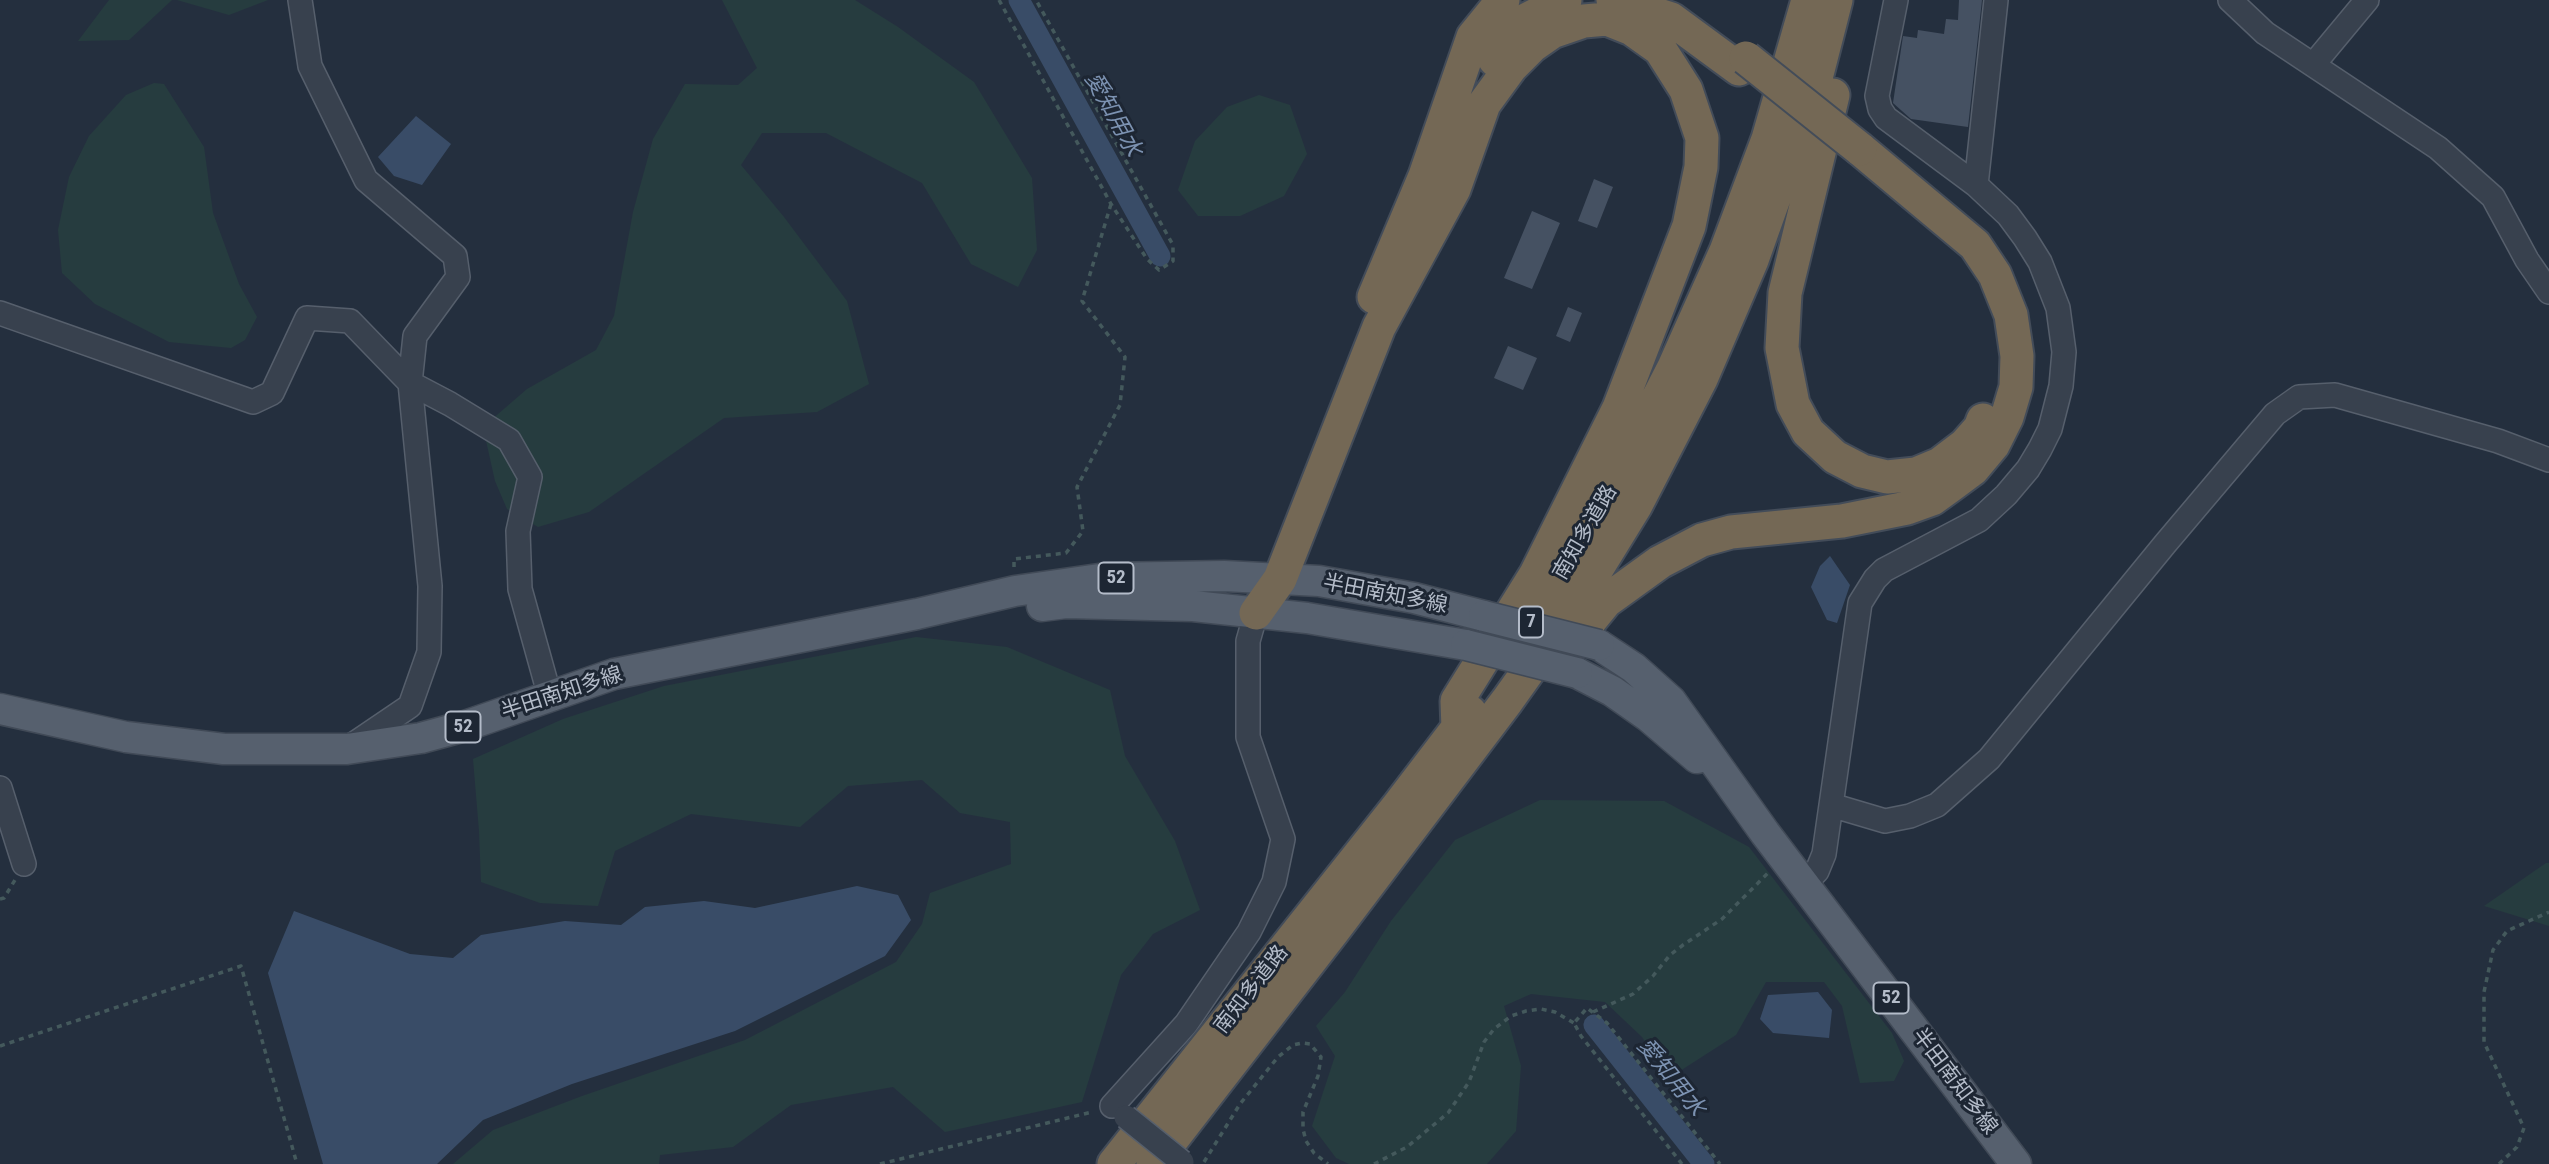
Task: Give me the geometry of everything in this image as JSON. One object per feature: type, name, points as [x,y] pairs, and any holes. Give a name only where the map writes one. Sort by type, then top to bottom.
[{"type":"highway","points":[[1454,90],[1460,31],[1482,0]]},
{"type":"highway","points":[[1256,613],[1425,176],[1473,37],[1503,0]]},
{"type":"highway","points":[[1268,578],[1379,327],[1454,189],[1484,104],[1495,57],[1507,38],[1528,19],[1565,0]]},
{"type":"highway","points":[[1613,0],[1671,19],[1742,64]]},
{"type":"highway","points":[[1334,930],[1361,921],[1538,685],[1606,601],[1660,562],[1702,540],[1731,533],[1842,521],[1907,508],[1932,499],[1973,469],[1993,445],[2007,417],[2016,387],[2017,356],[2011,314],[1995,275],[1975,245],[1742,64],[1665,0]]},
{"type":"highway","name":"南知多道路","points":[[1114,1164],[1458,729],[1560,580],[1615,482],[1674,367],[1726,251],[1768,139],[1808,0]]},
{"type":"highway","name":"南知多道路","points":[[1179,1163],[1334,930],[1570,614],[1636,505],[1701,379],[1752,260],[1814,86],[1836,0]]},
{"type":"highway","points":[[1854,0],[1785,293],[1781,324],[1782,348],[1793,404],[1808,432],[1835,457],[1862,471],[1887,477],[1916,474],[1940,464],[1965,445],[1980,428],[1999,372],[1995,325],[1981,285],[1950,242],[1856,154]]},
{"type":"highway","points":[[1458,729],[1457,701],[1536,574],[1619,408],[1689,226],[1700,167],[1702,138],[1686,90],[1660,49],[1632,29],[1607,19],[1584,20],[1552,32],[1532,46],[1511,67],[1484,104]]},
{"type":"main road","name":"半田南知多線","points":[[0,709],[126,737],[224,749],[347,749],[421,738],[465,726],[614,674],[917,614],[1015,591],[1106,578],[1224,576],[1319,581],[1414,598],[1600,645],[1634,668],[1671,701],[1765,833]]},
{"type":"main road","name":"半田南知多線","points":[[917,614],[967,617],[1066,603],[1193,606],[1307,618],[1466,645],[1577,673],[1612,691],[1649,717],[1692,753],[1765,833],[2016,1164]]},
{"type":"street","points":[[300,0],[310,66],[366,180],[454,256],[458,277],[415,336],[410,383],[430,586],[429,652],[410,706],[347,749]]},
{"type":"street","points":[[1805,883],[1817,871],[1824,854],[1860,603],[1884,570],[1968,527],[1990,511],[2028,469],[2050,429],[2058,405],[2064,352],[2058,308],[2051,288],[2025,238],[2008,215],[1976,185],[1886,118],[1880,109],[1877,96],[1896,0]]},
{"type":"street","points":[[1976,185],[1996,0]]},
{"type":"street","points":[[2230,0],[2265,33],[2438,148],[2493,197],[2527,260],[2549,292]]},
{"type":"street","points":[[2313,65],[2367,0]]},
{"type":"street","points":[[2,321],[253,402],[272,393],[307,318],[350,321],[410,383],[509,440],[530,477],[518,531],[520,589],[550,697]]},
{"type":"street","points":[[1831,805],[1885,821],[1910,816],[1937,805],[1989,759],[2275,414],[2299,397],[2335,395],[2498,441],[2549,460]]},
{"type":"street","points":[[1179,1163],[1119,1112],[1186,1024],[1249,932],[1274,882],[1283,839],[1248,737],[1248,641],[1256,613]]},
{"type":"street","points":[[0,788],[24,864]]},
{"type":"path","points":[[999,0],[1111,204],[1147,260],[1159,270],[1173,261],[1173,244],[1036,0]]},
{"type":"path","points":[[1015,591],[1014,559],[1066,553],[1083,531],[1077,487],[1120,405],[1125,357],[1082,301],[1111,204]]},
{"type":"path","points":[[1593,1012],[1633,993],[1653,976],[1676,950],[1722,919],[1772,869],[1786,859]]},
{"type":"path","points":[[2499,1164],[2517,1147],[2524,1128],[2484,1042],[2484,992],[2493,950],[2507,931],[2549,912]]},
{"type":"path","points":[[0,1046],[241,966],[297,1164]]},
{"type":"path","points":[[1574,1023],[1587,1008],[1607,1023],[1720,1164]]},
{"type":"path","points":[[1374,1164],[1407,1147],[1448,1112],[1469,1082],[1484,1042],[1494,1029],[1511,1016],[1541,1009],[1555,1012],[1574,1023],[1580,1036],[1682,1164]]},
{"type":"path","points":[[1179,1163],[1240,1104],[1278,1057],[1293,1045],[1302,1043],[1310,1044],[1321,1056],[1318,1076],[1303,1112],[1303,1129],[1306,1141],[1314,1153],[1328,1164]]},
{"type":"path","points":[[880,1164],[1069,1120],[1119,1112]]},
{"type":"green space","points":[[109,0],[172,0],[129,40],[78,41]]},
{"type":"green space","points":[[177,0],[268,0],[229,15]]},
{"type":"green space","points":[[722,0],[855,0],[898,27],[974,82],[1032,178],[1037,250],[1018,287],[971,264],[922,183],[826,133],[762,133],[741,165],[847,301],[869,384],[817,412],[724,418],[589,512],[538,527],[507,509],[495,481],[483,427],[527,389],[596,350],[614,316],[633,212],[653,139],[685,84],[738,85],[757,68]]},
{"type":"green space","points":[[154,83],[164,84],[204,147],[213,213],[239,284],[257,317],[245,340],[231,348],[169,342],[95,304],[62,273],[58,230],[69,177],[89,136],[126,95]]},
{"type":"green space","points":[[1259,95],[1290,105],[1307,154],[1284,196],[1240,216],[1198,216],[1178,190],[1195,141],[1227,107]]},
{"type":"green space","points":[[916,637],[1007,647],[1110,690],[1125,756],[1175,841],[1200,910],[1153,934],[1121,975],[1082,1102],[945,1132],[893,1087],[791,1105],[733,1147],[660,1155],[659,1164],[453,1164],[493,1130],[745,1040],[896,962],[922,924],[930,893],[1011,864],[1010,822],[960,813],[922,780],[848,786],[800,827],[691,814],[615,851],[598,906],[540,903],[481,882],[473,759],[563,719],[664,686]]},
{"type":"green space","points":[[1540,800],[1664,801],[1749,847],[1892,1033],[1904,1061],[1894,1081],[1860,1083],[1842,1006],[1824,982],[1766,982],[1736,1035],[1669,1078],[1642,1037],[1605,1002],[1531,994],[1504,1006],[1521,1066],[1516,1131],[1487,1164],[1349,1164],[1336,1158],[1312,1126],[1335,1056],[1316,1026],[1345,992],[1391,921],[1455,840]]},
{"type":"green space","points":[[2549,863],[2549,926],[2484,906]]},
{"type":"water","points":[[416,116],[451,144],[422,185],[394,176],[378,157]]},
{"type":"water","points":[[1830,556],[1850,585],[1837,623],[1827,620],[1811,587],[1820,566]]},
{"type":"water","points":[[857,886],[898,895],[911,920],[885,956],[735,1031],[572,1084],[483,1120],[437,1164],[323,1164],[268,973],[294,911],[410,954],[453,958],[481,935],[565,921],[621,925],[645,907],[704,901],[755,908]]},
{"type":"water","points":[[1818,992],[1832,1010],[1829,1038],[1773,1033],[1760,1019],[1768,995]]},
{"type":"building","points":[[1959,0],[1982,0],[1968,127],[1911,119],[1893,103],[1903,36],[1917,38],[1918,30],[1944,34],[1946,19],[1958,20]]},
{"type":"building","points":[[1594,179],[1613,187],[1597,228],[1578,221]]},
{"type":"building","points":[[1532,211],[1560,223],[1532,289],[1504,278]]},
{"type":"building","points":[[1568,307],[1582,313],[1570,342],[1556,336]]},
{"type":"building","points":[[1508,346],[1537,358],[1523,390],[1494,378]]},
{"type":"waterway","name":"愛知用水","points":[[1019,0],[1160,256]]},
{"type":"waterway","name":"愛知用水","points":[[1594,1025],[1704,1164]]}]
